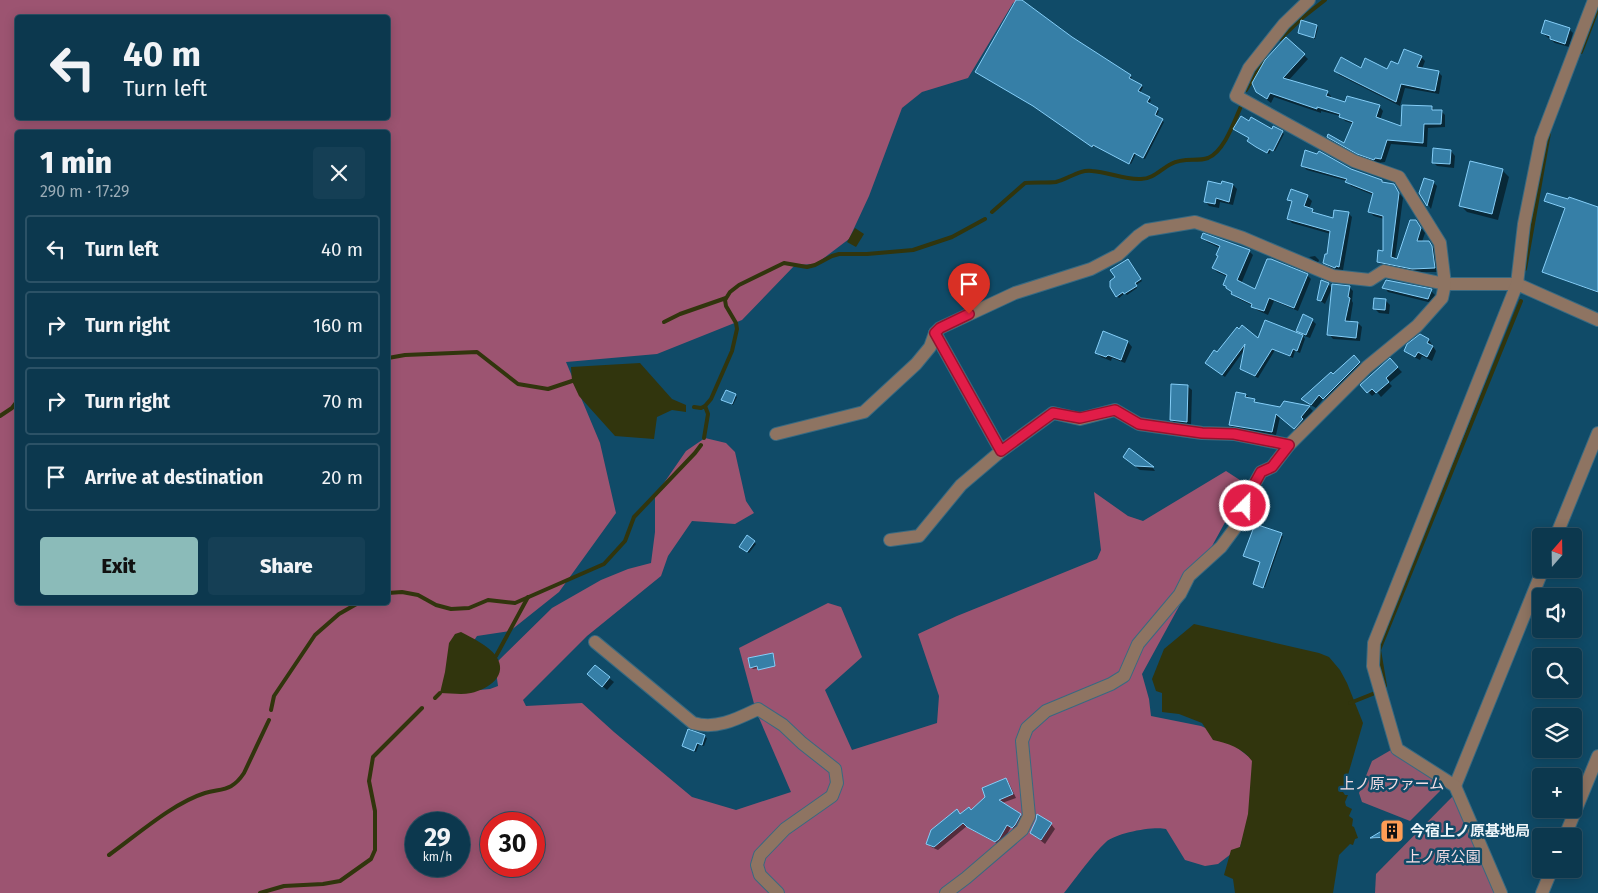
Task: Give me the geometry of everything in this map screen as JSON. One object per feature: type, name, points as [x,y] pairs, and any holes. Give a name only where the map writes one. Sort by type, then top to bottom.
[{"type":"street","points":[[946,893],[1022,830],[1029,816],[1022,740],[1027,728],[1046,711],[1111,684],[1124,676],[1138,644],[1180,594],[1189,576],[1221,548],[1241,520],[1250,492],[1261,472],[1272,467],[1289,445],[1367,367],[1417,326],[1442,298],[1445,284],[1440,243],[1399,177],[1354,161],[1236,96],[1249,68],[1284,24],[1309,0]]},
{"type":"street","points":[[1502,893],[1455,786],[1397,749],[1373,666],[1374,643],[1517,284],[1524,224],[1541,139],[1594,0]]},
{"type":"street","points":[[776,434],[864,412],[916,364],[930,347],[935,333],[940,328],[1015,293],[1091,269],[1118,255],[1147,230],[1195,222],[1243,238],[1333,276],[1370,280],[1384,270],[1445,284],[1517,284],[1598,320]]},
{"type":"street","points":[[935,333],[1001,451]]},
{"type":"street","points":[[890,540],[919,536],[961,485],[1001,451],[1053,413],[1080,418],[1115,410],[1139,424],[1202,433],[1234,434],[1289,445]]},
{"type":"street","points":[[1559,528],[1598,434]]},
{"type":"street","points":[[1455,786],[1539,578]]},
{"type":"street","points":[[595,642],[693,723],[704,727],[723,724],[758,709],[783,725],[835,769],[838,783],[832,796],[784,829],[760,854],[757,865],[760,875],[778,893]]},
{"type":"street","points":[[1568,828],[1598,756]]},
{"type":"street","points":[[1542,893],[1548,878]]},
{"type":"green space","name":"上ノ原ファーム","points":[[1391,750],[1445,786],[1410,821],[1362,802],[1359,793],[1372,761]]},
{"type":"green space","name":"上ノ原公園","points":[[1454,795],[1498,893],[1375,893],[1376,874]]},
{"type":"shaded area","points":[[0,0],[1020,0],[1013,3],[968,78],[922,92],[902,108],[869,196],[849,239],[816,264],[795,265],[742,320],[657,354],[566,362],[600,443],[616,513],[559,592],[510,631],[477,636],[463,657],[468,691],[490,689],[498,686],[495,664],[552,608],[601,580],[628,569],[651,563],[655,532],[655,496],[686,451],[705,438],[726,443],[735,452],[746,501],[754,513],[735,524],[692,521],[668,556],[661,576],[587,636],[523,700],[526,706],[582,703],[692,797],[736,810],[791,792],[756,711],[739,648],[828,603],[841,607],[862,657],[825,690],[852,750],[937,723],[939,696],[918,634],[957,616],[1097,559],[1101,550],[1094,492],[1128,516],[1143,521],[1226,471],[1246,484],[1142,674],[1149,699],[1151,716],[1201,726],[1221,735],[1253,760],[1250,816],[1240,847],[1218,864],[1205,866],[1185,860],[1166,829],[1153,828],[1126,833],[1111,839],[1090,860],[1064,893],[0,893]]},
{"type":"shaded area","points":[[855,228],[864,234],[856,247],[847,242]]},
{"type":"shaded area","points":[[640,363],[672,399],[686,405],[686,412],[672,410],[657,417],[654,439],[615,436],[579,396],[572,381],[571,367]]},
{"type":"shaded area","points":[[1194,624],[1319,653],[1329,657],[1340,670],[1347,683],[1363,723],[1343,792],[1345,795],[1348,795],[1345,802],[1346,806],[1352,809],[1349,816],[1353,819],[1352,826],[1358,838],[1355,839],[1353,845],[1350,844],[1339,855],[1333,893],[1235,893],[1233,879],[1224,875],[1231,850],[1240,847],[1248,814],[1252,761],[1239,749],[1213,740],[1202,723],[1179,714],[1162,712],[1162,693],[1156,691],[1152,679],[1164,649]]},
{"type":"shaded area","points":[[461,632],[480,642],[493,652],[499,663],[499,675],[490,685],[478,691],[463,694],[440,693],[449,643],[455,634]]},
{"type":"building","points":[[1016,0],[1022,0],[1072,37],[1131,75],[1129,78],[1142,85],[1138,91],[1150,97],[1147,102],[1158,108],[1155,115],[1163,119],[1143,158],[1134,153],[1129,164],[1093,145],[1092,147],[1033,106],[975,72]]},
{"type":"building","points":[[1301,20],[1317,25],[1314,38],[1298,33]]},
{"type":"building","points":[[1545,20],[1570,28],[1565,44],[1550,39],[1550,36],[1541,33]]},
{"type":"building","points":[[1286,37],[1305,54],[1283,78],[1328,91],[1326,96],[1345,102],[1347,96],[1380,105],[1376,117],[1401,126],[1402,105],[1432,106],[1432,110],[1442,110],[1441,124],[1424,124],[1423,143],[1387,140],[1381,159],[1375,158],[1374,160],[1357,154],[1327,137],[1328,134],[1344,143],[1353,122],[1339,117],[1340,114],[1317,107],[1317,109],[1270,93],[1267,99],[1256,92],[1252,83],[1265,60]]},
{"type":"building","points":[[1404,49],[1422,56],[1417,67],[1439,71],[1435,91],[1401,84],[1396,102],[1334,71],[1341,57],[1361,68],[1365,58],[1387,69],[1391,61],[1398,64]]},
{"type":"building","points":[[1241,116],[1249,121],[1251,117],[1272,129],[1273,126],[1283,131],[1273,151],[1269,149],[1267,153],[1256,147],[1247,141],[1249,138],[1233,129]]},
{"type":"building","points":[[1433,148],[1451,150],[1450,164],[1432,163]]},
{"type":"building","points":[[1305,150],[1317,154],[1319,151],[1351,169],[1382,180],[1382,182],[1394,184],[1399,193],[1391,257],[1397,259],[1410,220],[1416,220],[1421,228],[1417,241],[1429,241],[1432,246],[1435,268],[1412,269],[1377,262],[1378,250],[1383,251],[1383,216],[1368,212],[1373,193],[1345,182],[1347,179],[1301,166]]},
{"type":"building","points":[[1470,161],[1503,169],[1492,214],[1459,206]]},
{"type":"building","points":[[1424,178],[1434,181],[1427,206],[1419,193]]},
{"type":"building","points":[[1208,181],[1221,184],[1222,181],[1233,184],[1229,202],[1216,198],[1215,204],[1204,202]]},
{"type":"building","points":[[1291,189],[1308,195],[1304,206],[1313,209],[1312,212],[1333,218],[1334,210],[1349,212],[1339,267],[1336,266],[1335,268],[1323,263],[1325,254],[1327,254],[1330,231],[1287,219],[1292,201],[1287,200]]},
{"type":"building","points":[[1547,193],[1568,199],[1569,197],[1598,207],[1598,292],[1542,272],[1565,208],[1544,201]]},
{"type":"building","points":[[1203,233],[1250,250],[1237,280],[1255,289],[1267,259],[1308,274],[1294,308],[1269,298],[1264,311],[1251,307],[1252,304],[1231,294],[1232,292],[1223,285],[1227,275],[1212,268],[1218,256],[1216,255],[1220,246],[1201,238]]},
{"type":"building","points":[[1128,259],[1141,279],[1135,283],[1137,286],[1116,297],[1110,287],[1110,281],[1115,277],[1110,270]]},
{"type":"building","points":[[1321,280],[1329,283],[1321,301],[1317,300]]},
{"type":"building","points":[[1386,280],[1432,289],[1428,299],[1382,288]]},
{"type":"building","points":[[1332,284],[1350,286],[1348,297],[1350,298],[1345,321],[1358,322],[1356,338],[1327,335]]},
{"type":"building","points":[[1374,298],[1386,299],[1385,310],[1373,309]]},
{"type":"building","points":[[1303,314],[1313,319],[1306,335],[1296,331]]},
{"type":"building","points":[[1265,320],[1303,335],[1297,351],[1293,349],[1290,356],[1272,349],[1255,376],[1240,369],[1245,344],[1222,375],[1205,363],[1214,350],[1217,352],[1237,327],[1239,329],[1242,325],[1258,338]]},
{"type":"building","points":[[1103,331],[1128,341],[1121,360],[1095,353]]},
{"type":"building","points":[[1420,334],[1429,339],[1427,343],[1433,346],[1427,357],[1418,352],[1415,357],[1404,351],[1407,344]]},
{"type":"building","points":[[1354,355],[1360,362],[1323,399],[1319,395],[1311,405],[1301,399],[1331,372],[1333,374]]},
{"type":"building","points":[[1390,358],[1398,367],[1386,378],[1389,382],[1376,393],[1372,389],[1367,393],[1360,385]]},
{"type":"building","points":[[1171,384],[1188,385],[1187,422],[1170,420]]},
{"type":"building","points":[[726,390],[736,394],[732,404],[721,400]]},
{"type":"building","points":[[1236,392],[1246,394],[1245,397],[1255,399],[1254,402],[1280,407],[1284,401],[1310,406],[1301,417],[1303,419],[1294,429],[1276,414],[1272,432],[1229,425]]},
{"type":"building","points":[[1129,448],[1154,467],[1135,466],[1123,457]]},
{"type":"building","points":[[1255,524],[1282,533],[1263,588],[1253,584],[1260,562],[1243,556]]},
{"type":"building","points":[[747,535],[755,541],[747,552],[739,547]]},
{"type":"building","points":[[773,653],[775,666],[758,670],[757,666],[750,668],[748,658]]},
{"type":"building","points":[[595,665],[610,677],[602,687],[587,674]]},
{"type":"building","points":[[688,729],[705,735],[702,745],[697,743],[694,751],[682,746]]},
{"type":"building","points":[[1006,778],[1013,794],[999,800],[1021,814],[1012,828],[1007,825],[999,839],[995,842],[963,823],[934,847],[926,844],[931,830],[957,809],[960,814],[969,807],[971,810],[985,797],[982,788]]},
{"type":"building","points":[[1037,814],[1052,823],[1041,840],[1030,833]]},
{"type":"building","points":[[1393,825],[1398,829],[1394,837],[1370,838],[1390,826]]},
{"type":"waterway","points":[[1280,39],[1325,0]]},
{"type":"waterway","points":[[1581,52],[1598,8]]},
{"type":"waterway","points":[[1246,90],[1265,58]]},
{"type":"waterway","points":[[992,212],[1025,183],[1056,182],[1088,171],[1145,179],[1176,162],[1208,158],[1220,149],[1233,126],[1242,104]]},
{"type":"waterway","points":[[1525,269],[1549,133]]},
{"type":"waterway","points":[[694,407],[701,408],[711,399],[732,351],[737,329],[725,300],[730,292],[739,285],[784,263],[807,267],[839,254],[867,254],[913,250],[952,237],[985,219]]},
{"type":"waterway","points":[[664,322],[680,314],[726,298]]},
{"type":"waterway","points":[[1385,686],[1379,650],[1521,301]]},
{"type":"waterway","points":[[390,358],[405,355],[477,352],[518,384],[548,389],[572,381]]},
{"type":"waterway","points":[[0,416],[15,404]]},
{"type":"waterway","points":[[704,438],[708,414],[705,406]]},
{"type":"waterway","points":[[390,593],[402,592],[418,595],[436,605],[451,609],[469,608],[488,600],[515,603],[604,564],[625,541],[634,517],[701,445]]},
{"type":"waterway","points":[[496,656],[528,597]]},
{"type":"waterway","points":[[271,710],[274,696],[315,635],[339,614],[355,605]]},
{"type":"waterway","points":[[435,698],[440,693]]},
{"type":"waterway","points":[[1350,703],[1375,693]]},
{"type":"waterway","points":[[260,893],[284,886],[340,881],[371,859],[375,850],[375,811],[369,781],[373,757],[422,708]]},
{"type":"waterway","points":[[109,855],[180,804],[205,793],[227,788],[236,783],[244,773],[269,720]]},
{"type":"place","name":"今宿上ノ原基地局","points":[[1392,831]]},
{"type":"route","points":[[969,314],[940,328],[935,333],[1001,451],[1053,413],[1080,418],[1115,410],[1139,424],[1202,433],[1234,434],[1289,445],[1272,467],[1261,472],[1245,506]]}]
